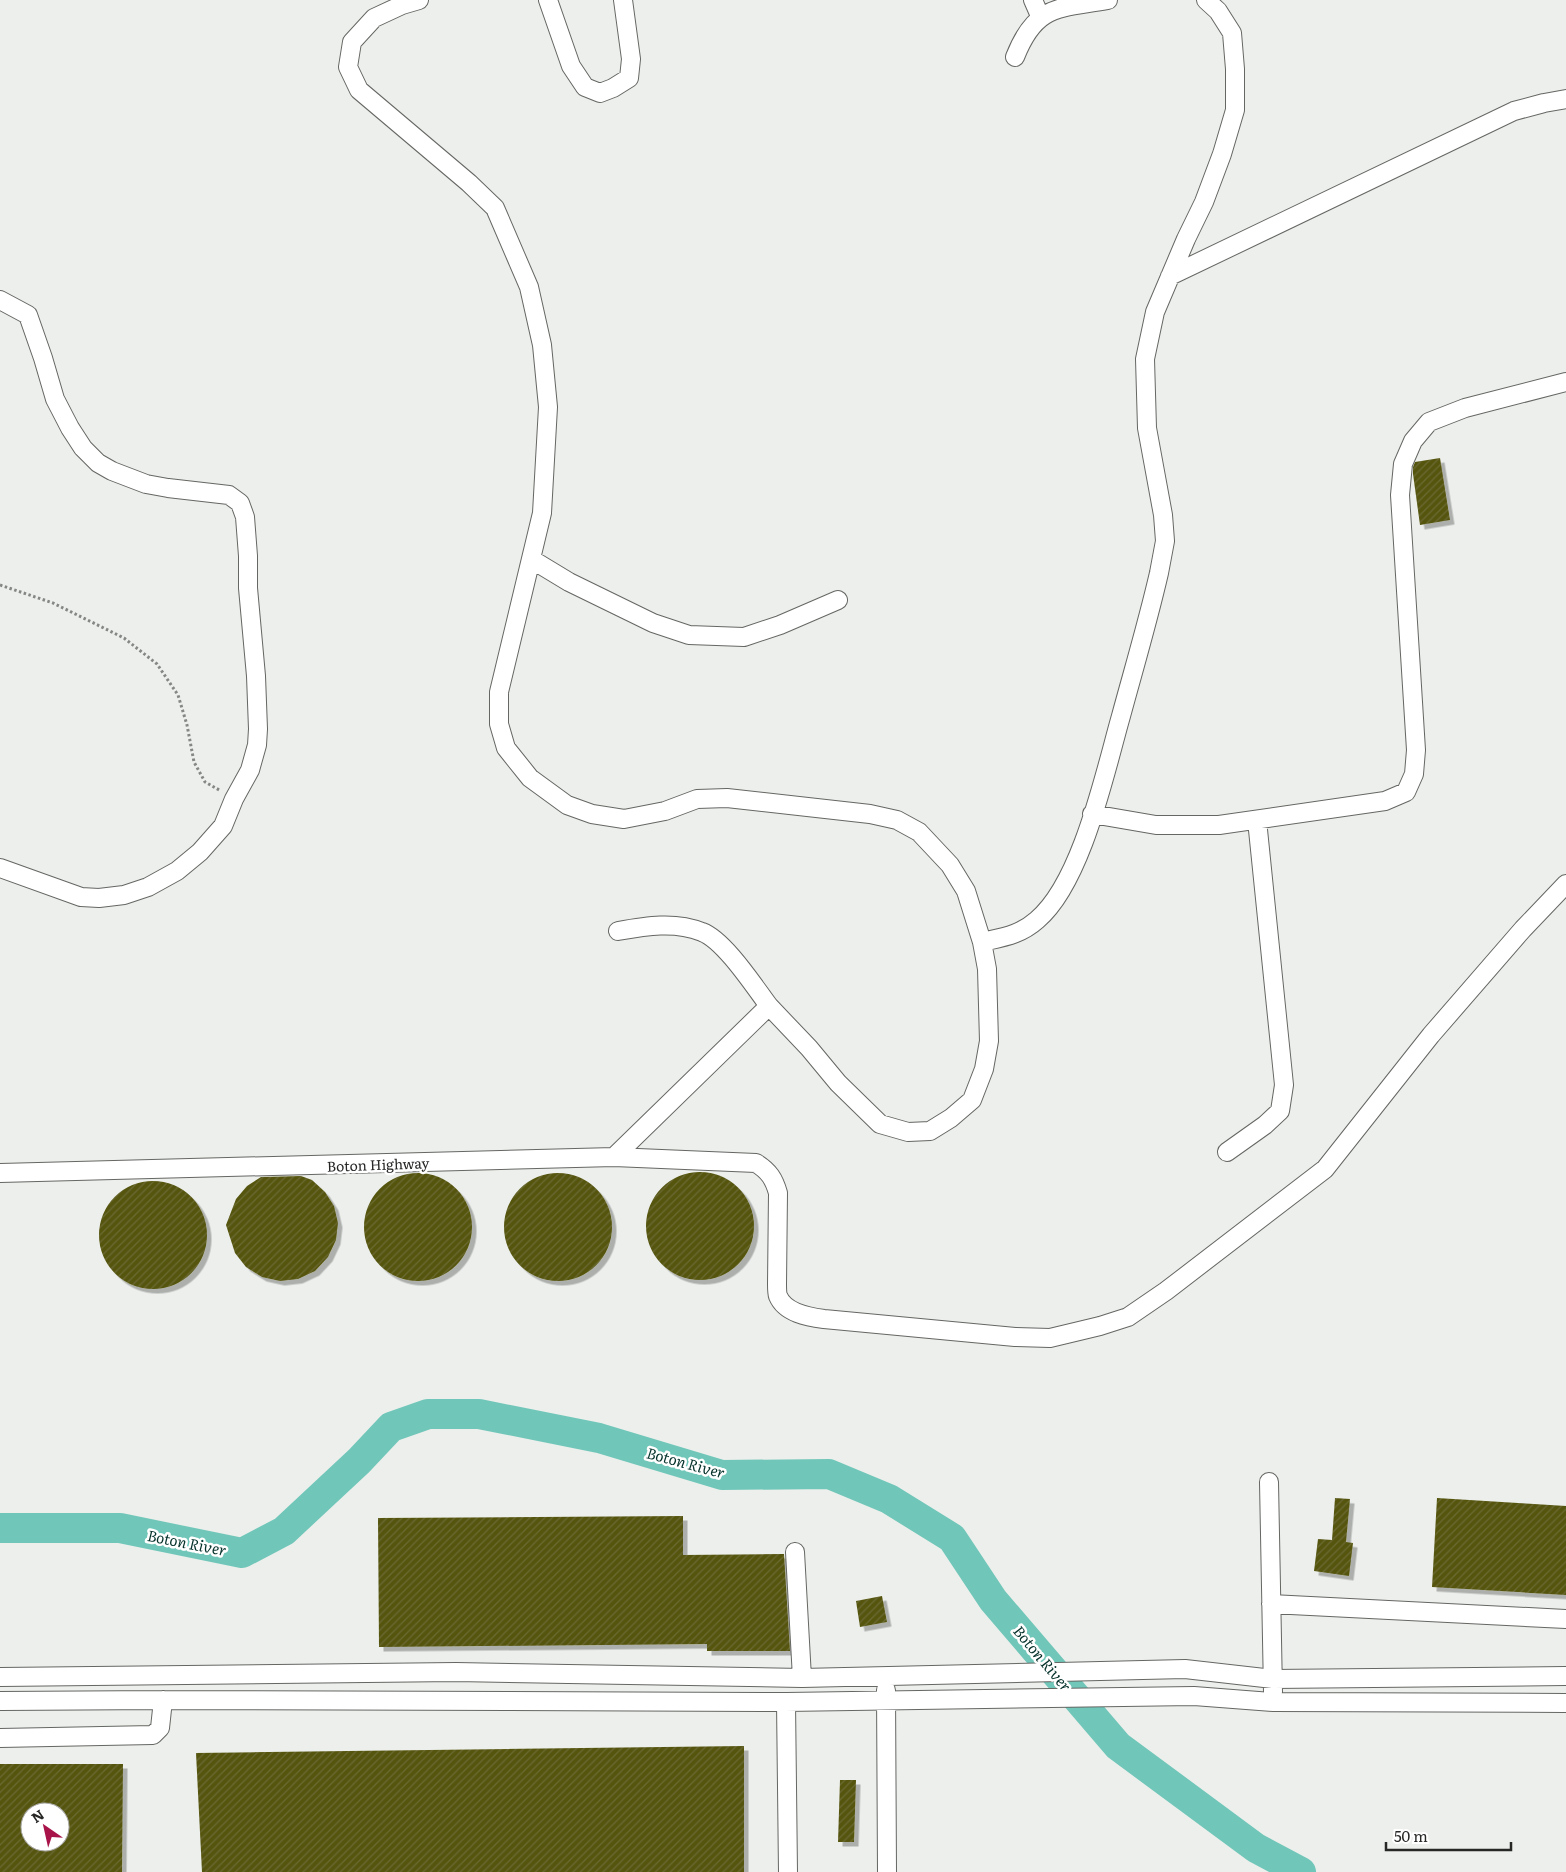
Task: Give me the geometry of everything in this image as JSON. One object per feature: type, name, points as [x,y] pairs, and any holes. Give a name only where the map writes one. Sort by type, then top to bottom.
[{"type":"street","points":[[419,0],[402,5],[374,18],[352,42],[348,66],[359,90],[469,182],[495,208],[529,287],[542,345],[548,407],[542,513],[499,692],[499,724],[506,748],[530,778],[567,805],[592,814],[624,819],[665,811],[698,799],[727,798],[870,814],[897,820],[919,832],[950,865],[966,892],[982,942],[988,969],[989,1041],[984,1069],[972,1100],[951,1118],[930,1131],[908,1132],[880,1124],[838,1083],[810,1048],[769,1006],[725,949],[704,932],[678,926],[650,925],[618,931]]},
{"type":"street","points":[[548,0],[571,66],[585,87],[600,93],[613,88],[629,78],[631,59],[623,0]]},
{"type":"street","points":[[1015,57],[1037,8],[1053,10],[1108,0]]},
{"type":"street","points":[[982,942],[1015,935],[1037,920],[1054,901],[1078,857],[1153,599],[1165,541],[1163,515],[1147,428],[1145,359],[1156,312],[1170,276],[1204,202],[1222,154],[1234,110],[1236,69],[1232,33],[1218,11],[1206,0]]},
{"type":"street","points":[[1170,276],[1514,111],[1566,99]]},
{"type":"street","points":[[0,300],[28,316],[55,399],[83,448],[98,462],[112,471],[146,484],[230,495],[240,502],[246,527],[248,588],[259,722],[257,745],[250,770],[234,799],[223,826],[200,852],[177,871],[148,887],[124,895],[99,898],[81,897],[1,871]]},
{"type":"street","points":[[1092,814],[1156,825],[1219,825],[1385,801],[1406,792],[1414,774],[1416,750],[1400,496],[1403,464],[1412,441],[1429,422],[1465,408],[1566,382]]},
{"type":"street","points":[[530,559],[569,582],[653,623],[689,635],[744,637],[780,625],[838,600]]},
{"type":"street","points":[[1227,1152],[1265,1125],[1280,1111],[1284,1085],[1257,820]]},
{"type":"street","name":"Boton Highway","points":[[0,1173],[614,1157],[756,1163],[774,1179],[778,1193],[778,1297],[788,1307],[801,1315],[852,1322],[1015,1337],[1050,1338],[1128,1317],[1166,1291],[1324,1169],[1431,1036],[1522,929],[1566,884]]},
{"type":"street","points":[[614,1157],[769,1006]]},
{"type":"street","points":[[1269,1482],[1273,1702]]},
{"type":"street","points":[[795,1552],[802,1678]]},
{"type":"street","points":[[1271,1604],[1566,1619]]},
{"type":"street","points":[[0,1678],[456,1672],[802,1678],[1184,1670],[1273,1679],[1566,1676]]},
{"type":"street","points":[[886,1677],[888,1872]]},
{"type":"street","points":[[0,1701],[786,1702],[1194,1696],[1273,1702],[1566,1703]]},
{"type":"street","points":[[0,1738],[152,1735],[160,1728],[163,1700]]},
{"type":"street","points":[[786,1702],[788,1872]]},
{"type":"path","points":[[0,585],[53,603],[124,638],[157,664],[178,695],[187,724],[194,762],[205,782],[234,799]]},
{"type":"building","points":[[1440,458],[1450,520],[1420,525],[1413,467],[1415,462]]},
{"type":"building","points":[[700,1172],[721,1176],[738,1188],[750,1205],[754,1226],[750,1247],[738,1264],[721,1276],[700,1280],[679,1276],[662,1264],[650,1247],[646,1226],[650,1205],[662,1188],[679,1176]]},
{"type":"building","points":[[418,1173],[439,1177],[456,1189],[468,1206],[472,1227],[468,1248],[456,1265],[439,1277],[418,1281],[397,1277],[380,1265],[368,1248],[364,1227],[368,1206],[380,1189],[397,1177]]},
{"type":"building","points":[[558,1173],[579,1177],[596,1189],[608,1206],[612,1227],[608,1248],[596,1265],[579,1277],[558,1281],[537,1277],[520,1265],[508,1248],[504,1227],[508,1206],[520,1189],[537,1177]]},
{"type":"building","points":[[301,1176],[312,1180],[325,1192],[334,1206],[338,1223],[336,1240],[328,1257],[315,1271],[298,1279],[280,1281],[262,1277],[246,1267],[235,1253],[226,1225],[236,1199],[247,1186],[261,1177]]},
{"type":"building","points":[[153,1181],[174,1185],[191,1197],[203,1214],[207,1235],[203,1256],[191,1273],[174,1285],[153,1289],[132,1285],[115,1273],[103,1256],[99,1235],[103,1214],[115,1197],[132,1185]]},
{"type":"building","points":[[1335,1498],[1350,1499],[1346,1542],[1353,1543],[1349,1576],[1314,1571],[1318,1539],[1332,1540]]},
{"type":"building","points":[[1437,1498],[1566,1506],[1566,1595],[1432,1587]]},
{"type":"building","points":[[683,1516],[683,1555],[784,1554],[790,1651],[707,1651],[707,1644],[379,1647],[378,1518]]},
{"type":"building","points":[[882,1596],[887,1622],[860,1627],[856,1601]]},
{"type":"building","points":[[744,1746],[744,1872],[202,1872],[196,1753]]},
{"type":"building","points":[[0,1764],[123,1764],[122,1872],[0,1872]]},
{"type":"building","points":[[840,1780],[856,1780],[854,1842],[838,1842]]},
{"type":"waterway","name":"Boton River","points":[[0,1528],[120,1528],[242,1553],[284,1531],[359,1461],[391,1427],[428,1414],[479,1414],[599,1438],[722,1475],[829,1474],[889,1499],[952,1538],[993,1600],[1118,1746],[1256,1848],[1301,1872]]}]
